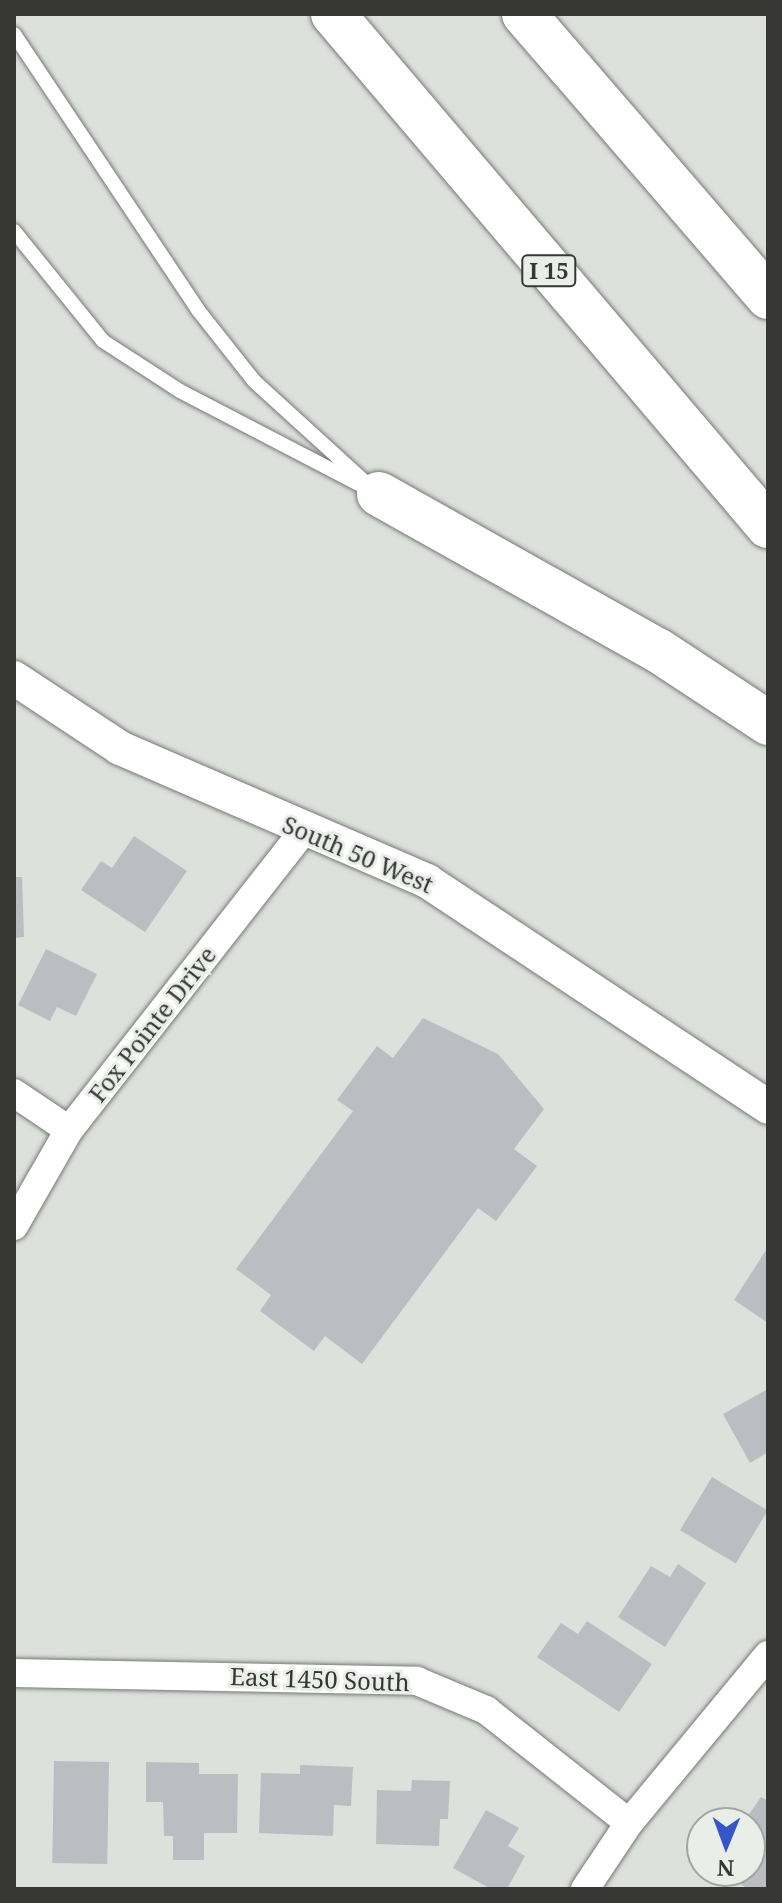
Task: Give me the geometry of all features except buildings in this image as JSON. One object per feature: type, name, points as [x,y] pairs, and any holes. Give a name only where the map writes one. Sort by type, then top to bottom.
[{"type":"highway","name":"I 15","points":[[333,14],[768,526]]},
{"type":"highway","points":[[524,14],[768,297]]},
{"type":"highway","points":[[379,494],[659,651],[768,723]]},
{"type":"street","name":"South 50 West","points":[[14,678],[120,748],[303,832],[427,881],[768,1107]]},
{"type":"street","name":"Fox Pointe Drive","points":[[14,1226],[69,1130],[303,832]]},
{"type":"street","points":[[14,1093],[69,1130]]},
{"type":"street","points":[[585,1889],[629,1823],[768,1655]]},
{"type":"street","name":"East 1450 South","points":[[14,1673],[417,1681],[486,1710],[629,1823]]},
{"type":"lane","points":[[14,34],[207,322],[254,381],[379,494]]},
{"type":"lane","points":[[14,231],[103,341],[180,391],[379,494]]}]
